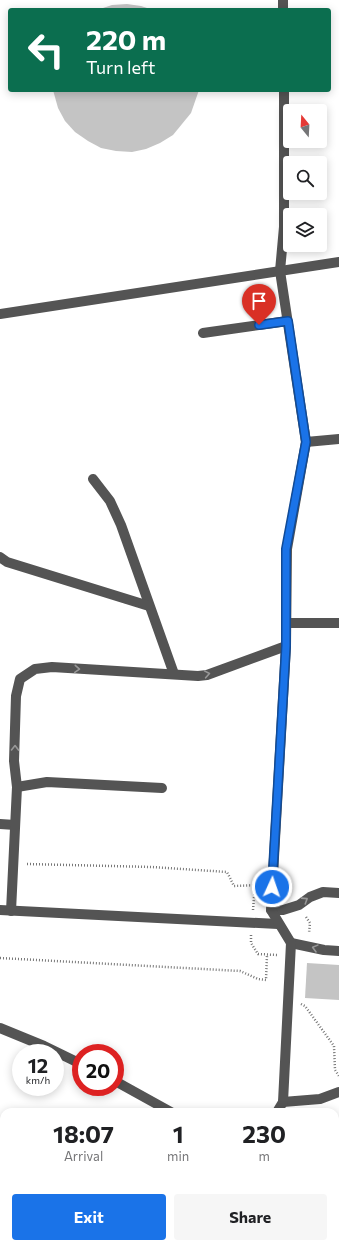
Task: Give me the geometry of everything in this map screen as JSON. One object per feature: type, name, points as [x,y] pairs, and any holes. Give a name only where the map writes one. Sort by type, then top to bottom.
[{"type":"lane","points":[[279,1108],[283,1102],[291,943],[278,924],[271,910],[287,622],[286,549],[306,442],[280,271],[284,227],[284,92]]},
{"type":"lane","points":[[0,314],[339,262]]},
{"type":"lane","points":[[203,333],[288,321]]},
{"type":"lane","points":[[306,442],[339,439]]},
{"type":"lane","points":[[93,479],[110,501],[118,519],[149,606],[165,644],[174,674]]},
{"type":"lane","points":[[0,557],[7,562],[149,606]]},
{"type":"lane","points":[[287,622],[339,623]]},
{"type":"lane","points":[[11,910],[17,787],[14,761],[16,696],[17,685],[20,678],[35,669],[52,667],[207,675],[286,646]]},
{"type":"lane","points":[[17,787],[47,782],[162,788]]},
{"type":"lane","points":[[0,824],[15,825]]},
{"type":"lane","points":[[271,910],[283,910],[299,905],[310,897],[323,892],[339,893]]},
{"type":"lane","points":[[0,910],[278,924]]},
{"type":"lane","points":[[291,943],[324,950],[339,951]]},
{"type":"lane","points":[[0,1028],[44,1046],[72,1060]]},
{"type":"lane","points":[[124,1086],[164,1108]]},
{"type":"lane","points":[[283,1102],[320,1099],[339,1092]]},
{"type":"path","points":[[14,863],[152,867],[226,872],[234,886],[255,884]]},
{"type":"path","points":[[0,958],[240,971],[258,979],[266,980],[267,955]]},
{"type":"path","points":[[300,1003],[305,1006],[334,1046],[335,1070],[339,1076]]},
{"type":"building","points":[[127,4],[147,8],[103,8],[112,5]]},
{"type":"building","points":[[54,92],[198,92],[191,113],[173,135],[146,149],[132,152],[101,148],[88,141],[75,132],[65,121],[58,108]]},
{"type":"building","points":[[307,963],[339,965],[339,1000],[305,998]]},
{"type":"route","points":[[259,325],[288,321],[306,442],[286,549],[286,646],[272,887]]}]
